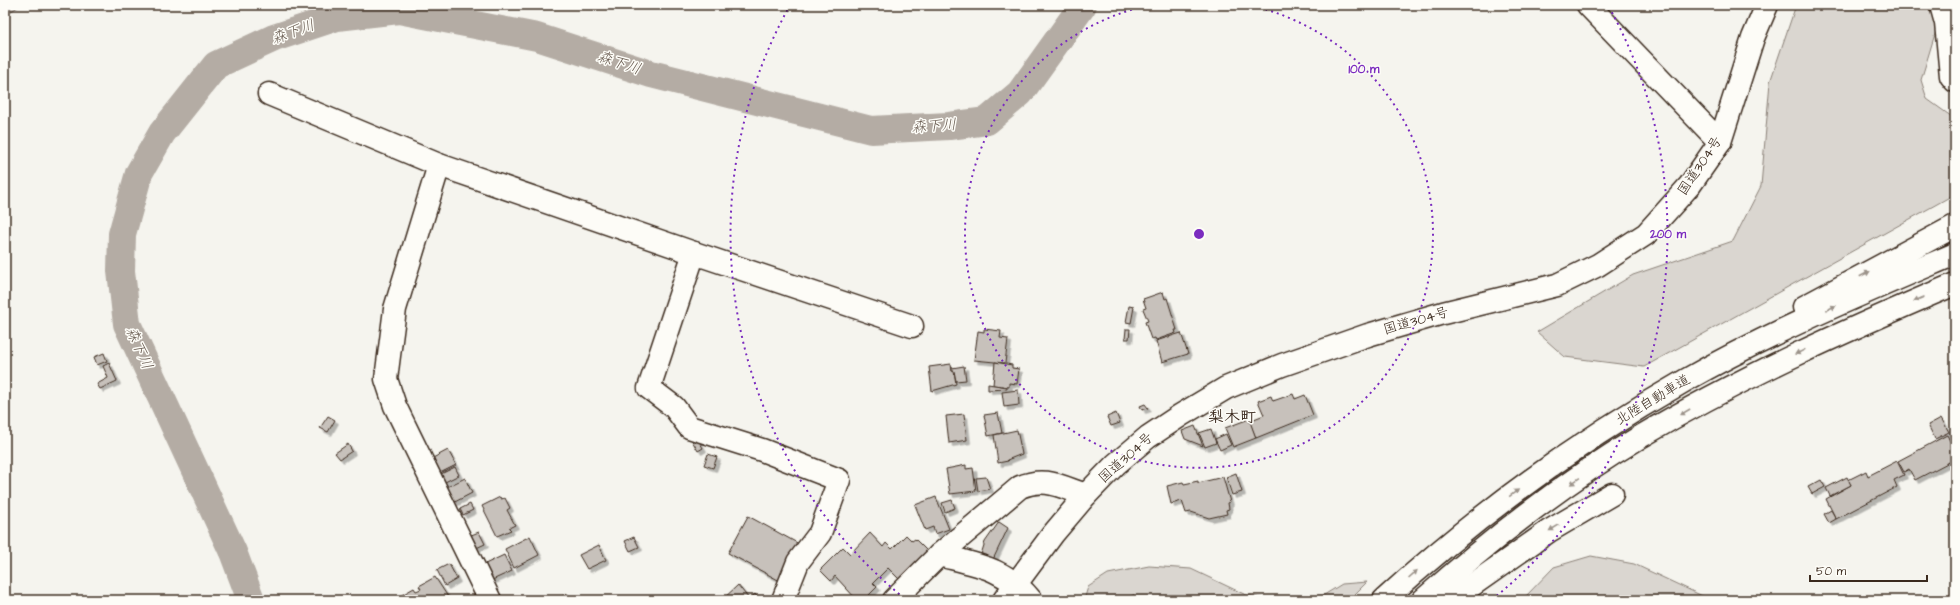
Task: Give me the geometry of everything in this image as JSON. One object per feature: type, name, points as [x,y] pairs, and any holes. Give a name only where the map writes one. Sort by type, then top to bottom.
[{"type":"main road","points":[[1588,5],[1720,142]]},
{"type":"main road","name":"国道304号","points":[[1010,592],[1053,534],[1086,495],[1116,464],[1148,437],[1226,388],[1282,365],[1368,334],[1557,284],[1598,265],[1646,234],[1690,185],[1720,142],[1753,38],[1767,5]]},
{"type":"main road","points":[[1941,5],[1946,23],[1951,76],[1955,81]]},
{"type":"main road","points":[[269,94],[439,165],[694,254],[912,326]]},
{"type":"main road","points":[[439,165],[396,309],[386,379],[395,406],[490,600]]},
{"type":"main road","points":[[1687,379],[1815,300],[1955,226]]},
{"type":"main road","points":[[694,254],[649,388],[674,407],[689,427],[762,450],[839,480],[820,533],[798,562],[783,600]]},
{"type":"main road","name":"北陸自動車道","points":[[1384,600],[1489,511],[1560,459],[1624,416],[1687,379],[1814,316],[1955,254]]},
{"type":"main road","name":"北陸自動車道","points":[[1423,600],[1506,530],[1576,480],[1639,438],[1762,370],[1825,340],[1955,284]]},
{"type":"main road","points":[[894,600],[939,555],[1020,487],[1031,482],[1046,482],[1086,495]]},
{"type":"main road","points":[[1451,600],[1549,531],[1612,494]]},
{"type":"main road","points":[[939,555],[991,568],[1010,592],[1032,600]]},
{"type":"shaded area","points":[[5,5],[21,5],[5,15]]},
{"type":"shaded area","points":[[1796,5],[1930,5],[1938,24],[1921,80],[1927,99],[1955,119],[1955,194],[1644,367],[1565,357],[1537,332],[1633,275],[1733,241],[1761,186],[1770,82]]},
{"type":"shaded area","points":[[1591,556],[1634,564],[1711,600],[1527,600],[1526,596],[1554,567]]},
{"type":"shaded area","points":[[1149,566],[1191,569],[1246,595],[1271,600],[1084,600],[1088,587],[1108,574]]},
{"type":"shaded area","points":[[1367,582],[1349,600],[1301,600],[1324,595],[1342,584]]},
{"type":"building","points":[[1163,292],[1165,299],[1167,298],[1177,330],[1175,330],[1176,333],[1156,340],[1155,338],[1151,339],[1145,322],[1148,321],[1143,309],[1146,308],[1143,299]]},
{"type":"building","points":[[1129,306],[1134,307],[1131,323],[1126,322]]},
{"type":"building","points":[[984,329],[1001,331],[1000,338],[1008,339],[1005,363],[974,360],[978,331],[984,332]]},
{"type":"building","points":[[1126,329],[1130,329],[1129,339],[1125,339]]},
{"type":"building","points":[[1181,333],[1188,354],[1162,362],[1156,341]]},
{"type":"building","points":[[104,353],[107,361],[97,365],[94,357]]},
{"type":"building","points":[[995,362],[1012,365],[1012,368],[1019,369],[1017,384],[1009,383],[1009,387],[993,385]]},
{"type":"building","points":[[109,363],[117,381],[100,389],[97,384],[108,378],[103,366]]},
{"type":"building","points":[[951,364],[952,371],[954,371],[956,384],[932,391],[929,367]]},
{"type":"building","points":[[964,366],[966,380],[956,381],[952,368]]},
{"type":"building","points":[[988,384],[1007,387],[1007,389],[988,390]]},
{"type":"building","points":[[1018,390],[1019,405],[1004,407],[1002,392]]},
{"type":"building","points":[[1293,394],[1295,399],[1305,395],[1313,415],[1256,438],[1249,421],[1264,415],[1258,401],[1271,396],[1273,401]]},
{"type":"building","points":[[1145,404],[1148,408],[1142,410],[1140,406]]},
{"type":"building","points":[[998,413],[1002,433],[988,436],[984,415]]},
{"type":"building","points":[[1116,413],[1120,423],[1111,426],[1107,417]]},
{"type":"building","points":[[964,414],[967,440],[949,443],[946,416]]},
{"type":"building","points":[[328,416],[335,420],[328,432],[320,428]]},
{"type":"building","points":[[1941,418],[1949,432],[1935,439],[1928,425]]},
{"type":"building","points":[[1249,419],[1256,438],[1233,447],[1225,428]]},
{"type":"building","points":[[1195,426],[1203,446],[1185,439],[1182,431]]},
{"type":"building","points":[[1211,429],[1216,443],[1205,447],[1199,433]]},
{"type":"building","points":[[1017,430],[1022,454],[1007,460],[1008,461],[998,463],[994,435]]},
{"type":"building","points":[[1226,434],[1231,445],[1220,450],[1215,439]]},
{"type":"building","points":[[1947,435],[1955,451],[1955,459],[1915,480],[1909,469],[1904,472],[1898,461]]},
{"type":"building","points":[[696,436],[703,448],[698,451],[691,439]]},
{"type":"building","points":[[348,444],[352,451],[340,459],[335,453]]},
{"type":"building","points":[[448,450],[456,465],[438,474],[431,459]]},
{"type":"building","points":[[708,454],[717,457],[713,468],[704,465]]},
{"type":"building","points":[[1897,461],[1904,475],[1894,480],[1897,487],[1836,519],[1826,499],[1851,485],[1848,480],[1866,471],[1868,476]]},
{"type":"building","points":[[966,465],[966,469],[973,468],[976,491],[950,494],[946,469]]},
{"type":"building","points":[[455,467],[459,475],[441,484],[437,476]]},
{"type":"building","points":[[1236,473],[1242,492],[1232,495],[1226,477]]},
{"type":"building","points":[[986,477],[990,489],[978,491],[976,478]]},
{"type":"building","points":[[1223,477],[1230,502],[1228,503],[1229,509],[1226,510],[1227,514],[1209,518],[1191,512],[1186,513],[1182,501],[1171,504],[1167,486],[1183,482],[1184,484],[1198,481],[1198,483]]},
{"type":"building","points":[[1847,477],[1851,485],[1830,496],[1826,488]]},
{"type":"building","points":[[465,478],[472,493],[449,505],[441,490]]},
{"type":"building","points":[[1821,480],[1825,487],[1812,494],[1808,487]]},
{"type":"building","points":[[500,497],[501,499],[505,498],[510,508],[507,510],[515,525],[509,528],[511,530],[497,536],[482,506]]},
{"type":"building","points":[[936,497],[949,529],[935,534],[933,527],[925,530],[915,505]]},
{"type":"building","points":[[952,500],[955,508],[945,512],[942,503]]},
{"type":"building","points":[[470,504],[473,510],[463,515],[460,509]]},
{"type":"building","points":[[1831,510],[1836,519],[1829,523],[1824,514]]},
{"type":"building","points":[[748,516],[801,545],[780,581],[728,553]]},
{"type":"building","points":[[999,522],[1008,528],[988,570],[977,567],[985,542]]},
{"type":"building","points":[[479,532],[485,544],[472,550],[466,537]]},
{"type":"building","points":[[870,533],[883,547],[886,543],[892,549],[906,535],[912,541],[915,539],[927,551],[899,579],[888,568],[873,583],[877,587],[864,600],[857,600],[835,576],[831,581],[820,570],[843,547],[850,554]]},
{"type":"building","points":[[530,536],[539,555],[514,568],[505,549]]},
{"type":"building","points":[[634,537],[639,547],[630,551],[625,541]]},
{"type":"building","points":[[599,545],[606,560],[587,569],[579,555]]},
{"type":"building","points":[[504,555],[512,571],[488,582],[481,566]]},
{"type":"building","points":[[449,564],[457,579],[445,586],[437,570]]},
{"type":"building","points":[[435,577],[450,600],[402,600],[400,596],[414,588],[416,591],[421,589],[419,586]]},
{"type":"building","points":[[738,585],[749,599],[755,594],[760,600],[722,600]]},
{"type":"building","points":[[566,593],[574,600],[559,600]]},
{"type":"building","points":[[566,593],[574,600],[559,600]]},
{"type":"building","points":[[1134,595],[1136,600],[1127,600],[1126,598]]},
{"type":"waterway","name":"森下川","points":[[251,600],[233,552],[127,324],[121,271],[122,234],[139,173],[162,133],[216,65],[274,38],[337,17],[399,10],[537,37],[651,74],[871,130],[949,126],[987,121],[1020,93],[1083,5]]},
{"type":"district","name":"梨木町","points":[[1232,417]]}]
